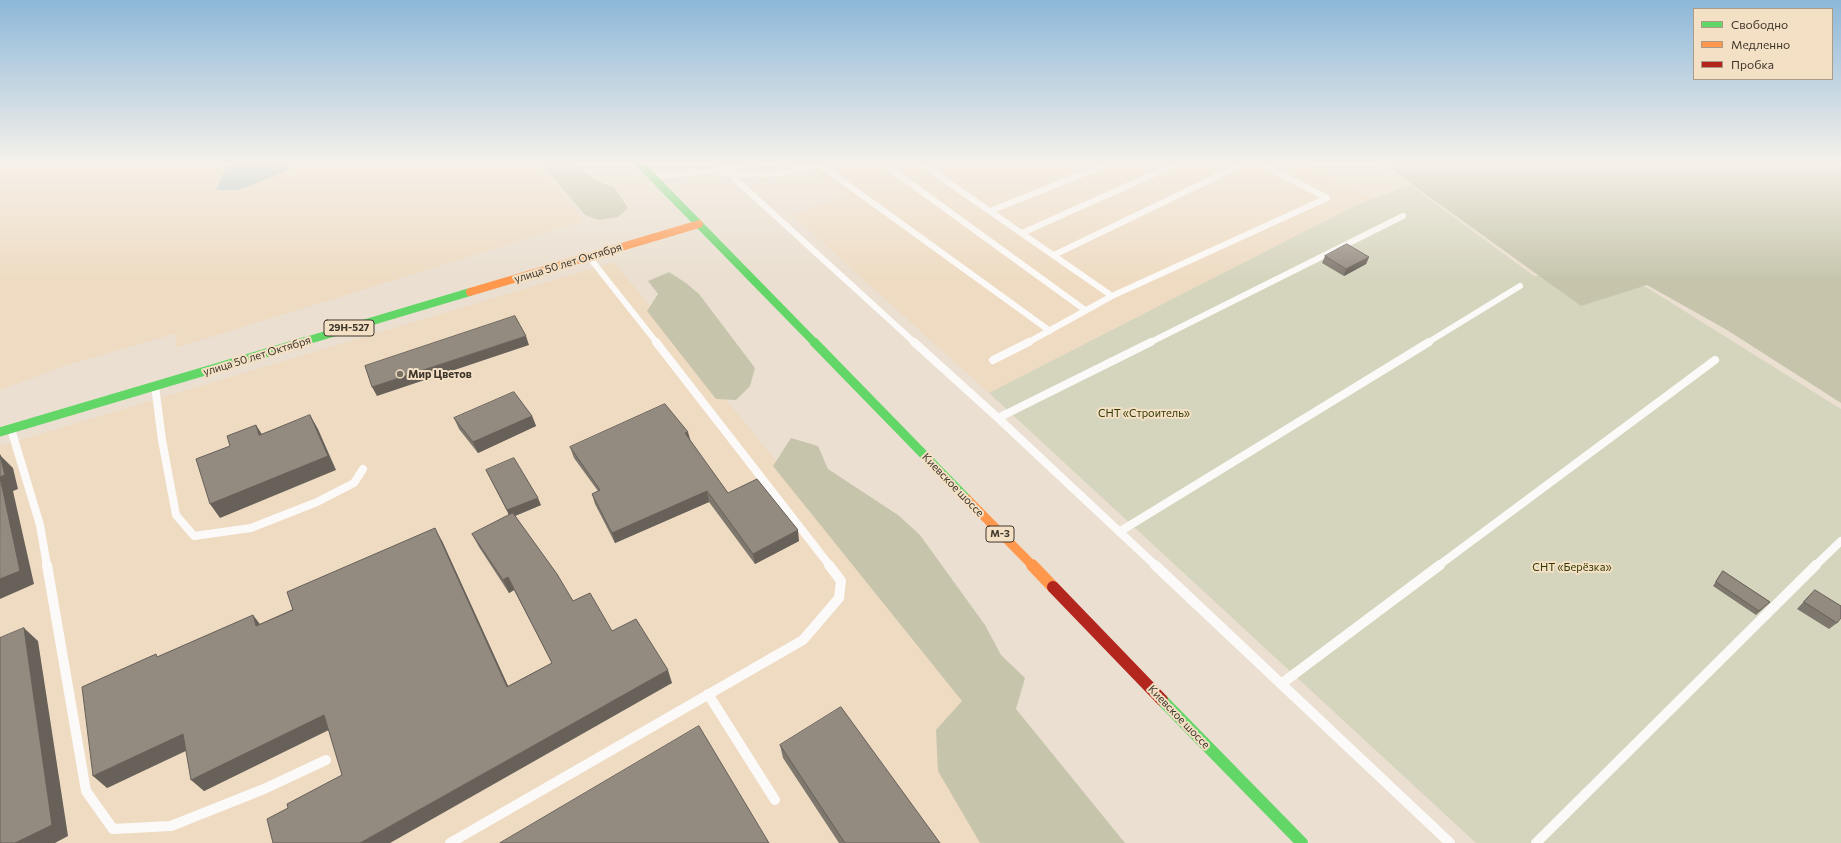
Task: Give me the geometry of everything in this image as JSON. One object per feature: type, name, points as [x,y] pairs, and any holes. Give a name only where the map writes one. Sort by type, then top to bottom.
[{"type":"main road","name":"Киевское шоссе","points":[[677,201],[1302,843]]},
{"type":"main road","name":"улица 50 лет Октября","points":[[0,432],[699,224]]},
{"type":"lane","points":[[760,201],[998,418],[1450,843]]},
{"type":"lane","points":[[871,201],[1050,331]]},
{"type":"lane","points":[[935,201],[1085,310]]},
{"type":"lane","points":[[976,201],[1112,296]]},
{"type":"lane","points":[[990,211],[1014,201]]},
{"type":"lane","points":[[1022,233],[1093,201]]},
{"type":"lane","points":[[1054,255],[1165,201]]},
{"type":"lane","points":[[993,360],[1050,331],[1112,296],[1320,201]]},
{"type":"lane","points":[[998,418],[1403,216]]},
{"type":"lane","points":[[450,843],[803,640],[839,598],[841,581],[770,487],[589,257]]},
{"type":"lane","points":[[1119,532],[1520,286]]},
{"type":"lane","points":[[1281,684],[1715,360]]},
{"type":"lane","points":[[155,386],[162,440],[176,515],[194,536],[251,528],[259,525],[317,502],[354,483],[363,469]]},
{"type":"lane","points":[[11,429],[40,526],[86,791],[113,829],[171,826],[264,789],[326,760]]},
{"type":"lane","points":[[1536,843],[1841,541]]},
{"type":"lane","points":[[708,694],[775,800]]},
{"type":"shaded area","points":[[0,201],[568,201],[584,221],[175,348],[177,333],[64,366],[0,390]]},
{"type":"shaded area","points":[[829,201],[1367,201],[1356,205],[989,393],[792,215]]},
{"type":"shaded area","points":[[614,262],[1087,843],[0,843],[0,446]]},
{"type":"green space","points":[[573,201],[624,201],[628,208],[618,217],[599,220],[585,215]]},
{"type":"green space","name":"СНТ «Берёзка»","points":[[1366,201],[1432,201],[1534,276],[1597,276],[1646,287],[1841,409],[1841,843],[1476,843],[989,393],[1356,205]]},
{"type":"green space","points":[[1436,201],[1841,201],[1841,403],[1727,330],[1647,285],[1581,306]]},
{"type":"green space","points":[[669,272],[699,294],[755,368],[750,386],[736,400],[716,399],[647,311],[658,294],[648,281]]},
{"type":"green space","points":[[791,438],[818,446],[828,469],[898,515],[920,535],[985,625],[1001,655],[1025,678],[1016,709],[1125,843],[980,843],[938,771],[936,730],[962,701],[773,466]]},
{"type":"building","points":[[1347,244],[1369,257],[1346,269],[1325,256]]},
{"type":"building","points":[[515,316],[526,336],[372,387],[365,366]]},
{"type":"building","points":[[514,392],[532,416],[473,442],[454,418]]},
{"type":"building","points":[[665,404],[688,432],[685,433],[728,493],[757,479],[798,530],[753,554],[707,491],[612,533],[592,494],[600,490],[570,447]]},
{"type":"building","points":[[310,415],[328,456],[210,504],[196,459],[230,446],[227,436],[256,425],[259,435]]},
{"type":"building","points":[[0,455],[5,475],[0,477]]},
{"type":"building","points":[[514,458],[538,498],[507,510],[486,470]]},
{"type":"building","points":[[0,477],[20,571],[0,579]]},
{"type":"building","points":[[513,513],[557,574],[573,601],[590,593],[612,631],[636,619],[668,670],[360,843],[273,843],[267,819],[288,808],[287,804],[342,775],[324,715],[191,780],[183,734],[93,776],[82,687],[156,654],[157,657],[253,615],[256,626],[293,610],[287,592],[435,528],[507,687],[552,663],[508,577],[503,580],[472,534]]},
{"type":"building","points":[[1723,571],[1770,602],[1759,611],[1716,582]]},
{"type":"building","points":[[1815,590],[1841,606],[1841,618],[1837,623],[1804,602]]},
{"type":"building","points":[[24,628],[52,825],[15,843],[0,843],[0,638]]},
{"type":"building","points":[[841,707],[940,843],[845,843],[780,745]]},
{"type":"building","points":[[699,726],[769,843],[500,843]]},
{"type":"traffic: fast","points":[[676,201],[967,499]]},
{"type":"traffic: fast","points":[[0,432],[470,292]]},
{"type":"traffic: fast","points":[[1162,700],[1302,843]]},
{"type":"traffic: slow","points":[[470,292],[699,224]]},
{"type":"traffic: slow","points":[[967,499],[1053,587]]},
{"type":"traffic: jam","points":[[1053,587],[1162,700]]},
{"type":"place","name":"Мир Цветов","points":[[400,374]]},
{"type":"park label","name":"СНТ «Строитель»","points":[[1144,413]]}]
